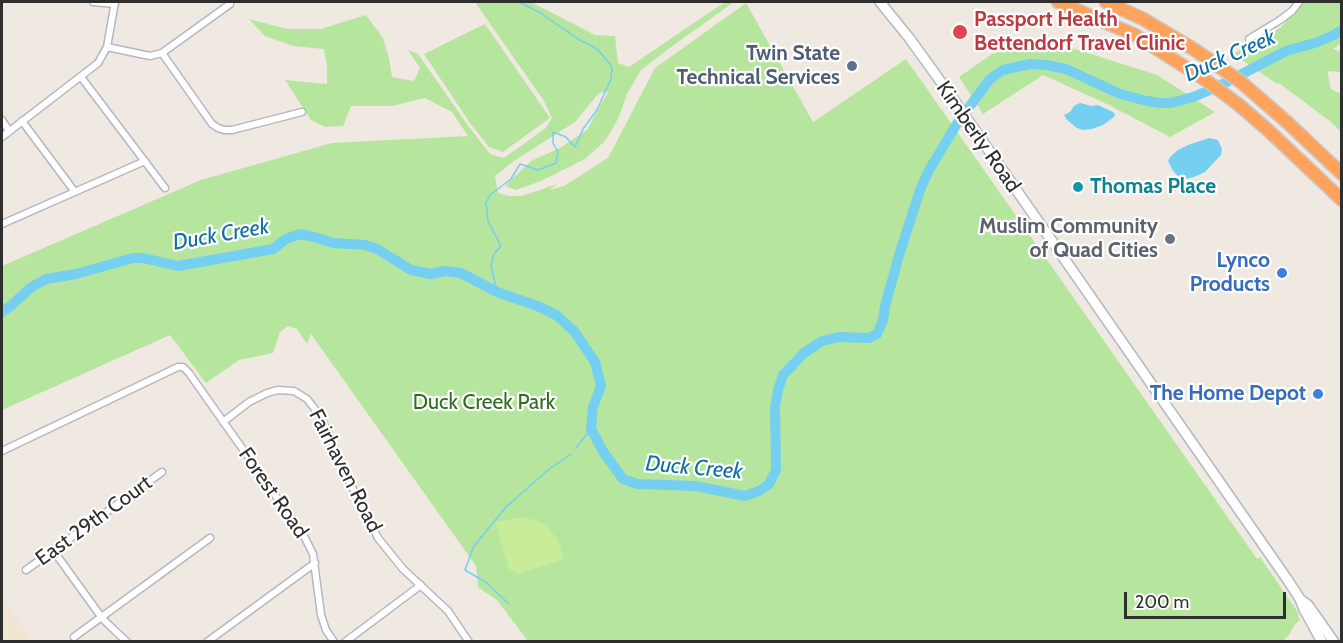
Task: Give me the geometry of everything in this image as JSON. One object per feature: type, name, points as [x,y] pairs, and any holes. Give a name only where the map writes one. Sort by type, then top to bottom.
[{"type":"highway","points":[[1058,2],[1134,36],[1207,81],[1269,131],[1341,200]]},
{"type":"highway","points":[[1106,2],[1143,19],[1195,50],[1258,96],[1341,174]]},
{"type":"highway","points":[[1322,181],[1341,208]]},
{"type":"main road","name":"Kimberly Road","points":[[880,2],[951,96],[1300,599],[1322,642]]},
{"type":"main road","name":"Kimberly Road","points":[[1300,599],[1308,605],[1334,641]]},
{"type":"street","points":[[2,136],[98,63],[107,47],[115,3],[93,2]]},
{"type":"street","points":[[1249,39],[1280,20],[1299,2]]},
{"type":"street","points":[[107,47],[150,56],[162,53],[230,4]]},
{"type":"street","points":[[162,53],[212,124],[218,128],[232,130],[302,112]]},
{"type":"street","points":[[81,77],[165,188]]},
{"type":"street","points":[[2,120],[9,131]]},
{"type":"street","points":[[22,121],[75,192]]},
{"type":"street","points":[[2,224],[145,161]]},
{"type":"street","name":"Forest Road","points":[[2,451],[178,367],[183,367],[304,536],[314,554],[321,615],[326,630],[334,642]]},
{"type":"street","name":"Fairhaven Road","points":[[223,422],[249,402],[267,393],[278,390],[294,391],[307,399],[328,432],[344,471],[378,538],[402,569],[448,611],[470,642]]},
{"type":"street","name":"East 29th Court","points":[[26,570],[162,472]]},
{"type":"street","points":[[74,638],[210,538]]},
{"type":"street","points":[[54,550],[102,618],[127,642]]},
{"type":"street","points":[[207,642],[315,563]]},
{"type":"street","points":[[345,642],[421,585]]},
{"type":"shaded area","points":[[2,598],[33,641],[2,641]]},
{"type":"green space","name":"Duck Creek Park","points":[[475,2],[531,2],[595,35],[615,36],[618,63],[629,67],[725,2],[734,2],[641,70],[605,141],[585,159],[541,181],[516,190],[505,186],[531,161],[560,148],[587,130],[608,92],[599,93],[575,122],[514,161],[495,176],[498,193],[509,196],[522,196],[557,184],[549,190],[564,186],[608,158],[655,68],[746,3],[813,122],[906,59],[1257,559],[1260,557],[1299,614],[1300,620],[1289,635],[1282,642],[528,641],[497,600],[478,587],[476,566],[311,334],[307,344],[297,329],[288,326],[280,332],[273,353],[239,360],[206,383],[170,335],[2,410],[2,266],[201,180],[332,143],[468,136],[452,112],[425,98],[392,106],[351,106],[343,126],[325,127],[311,120],[285,80],[327,84],[324,49],[293,46],[265,36],[249,19],[287,29],[321,29],[366,15],[383,38],[392,77],[414,81],[420,68],[408,50],[418,54],[490,154],[504,158],[546,128],[552,118],[544,101]]},
{"type":"green space","points":[[1304,2],[1341,2],[1341,43],[1333,49],[1341,52],[1341,72],[1327,71],[1331,89],[1341,94],[1341,132],[1279,83],[1277,84],[1233,54],[1280,28]]},
{"type":"green space","points":[[485,24],[550,118],[503,152],[489,147],[470,123],[424,54]]},
{"type":"green space","points":[[1031,44],[1066,51],[1069,47],[1157,75],[1215,112],[1170,137],[1109,105],[1043,75],[983,114],[959,77],[992,54]]},
{"type":"green space","points":[[524,517],[541,522],[548,527],[558,540],[564,559],[518,574],[509,569],[495,522]]},
{"type":"water","points":[[1080,103],[1098,105],[1115,115],[1103,125],[1092,129],[1077,128],[1064,115]]},
{"type":"water","points":[[1209,138],[1218,140],[1222,149],[1221,155],[1205,172],[1185,179],[1179,177],[1168,161],[1171,156],[1188,145]]},
{"type":"waterway","points":[[497,292],[491,265],[494,254],[501,246],[488,221],[486,203],[490,195],[511,179],[520,164],[538,170],[556,163],[558,152],[553,143],[553,132],[566,137],[575,147],[583,129],[597,110],[611,79],[612,68],[598,50],[539,12],[519,2]]},
{"type":"waterway","name":"Duck Creek","points":[[2,312],[30,288],[46,279],[76,274],[133,258],[178,266],[273,249],[286,239],[300,234],[333,243],[365,245],[377,249],[411,270],[431,274],[445,271],[461,273],[497,292],[556,315],[574,331],[595,362],[601,386],[593,407],[591,429],[604,453],[623,479],[637,484],[696,486],[745,496],[769,484],[776,470],[775,407],[783,375],[804,353],[822,341],[839,337],[869,338],[877,334],[920,190],[929,170],[958,122],[990,79],[1003,70],[1030,64],[1046,65],[1066,69],[1120,94],[1147,101],[1171,103],[1217,87],[1286,51],[1315,43],[1342,30]]},
{"type":"waterway","points":[[576,448],[591,429]]},
{"type":"waterway","points":[[509,604],[487,583],[465,570],[474,546],[506,507],[548,470],[571,454]]},
{"type":"place","name":"Passport Health Bettendorf Travel Clinic","points":[[960,32]]},
{"type":"place","name":"Twin State Technical Services","points":[[852,66]]},
{"type":"place","name":"Thomas Place","points":[[1078,187]]},
{"type":"place","name":"Muslim Community of Quad Cities","points":[[1170,239]]},
{"type":"place","name":"Lynco Products","points":[[1282,273]]},
{"type":"place","name":"The Home Depot","points":[[1318,394]]}]
